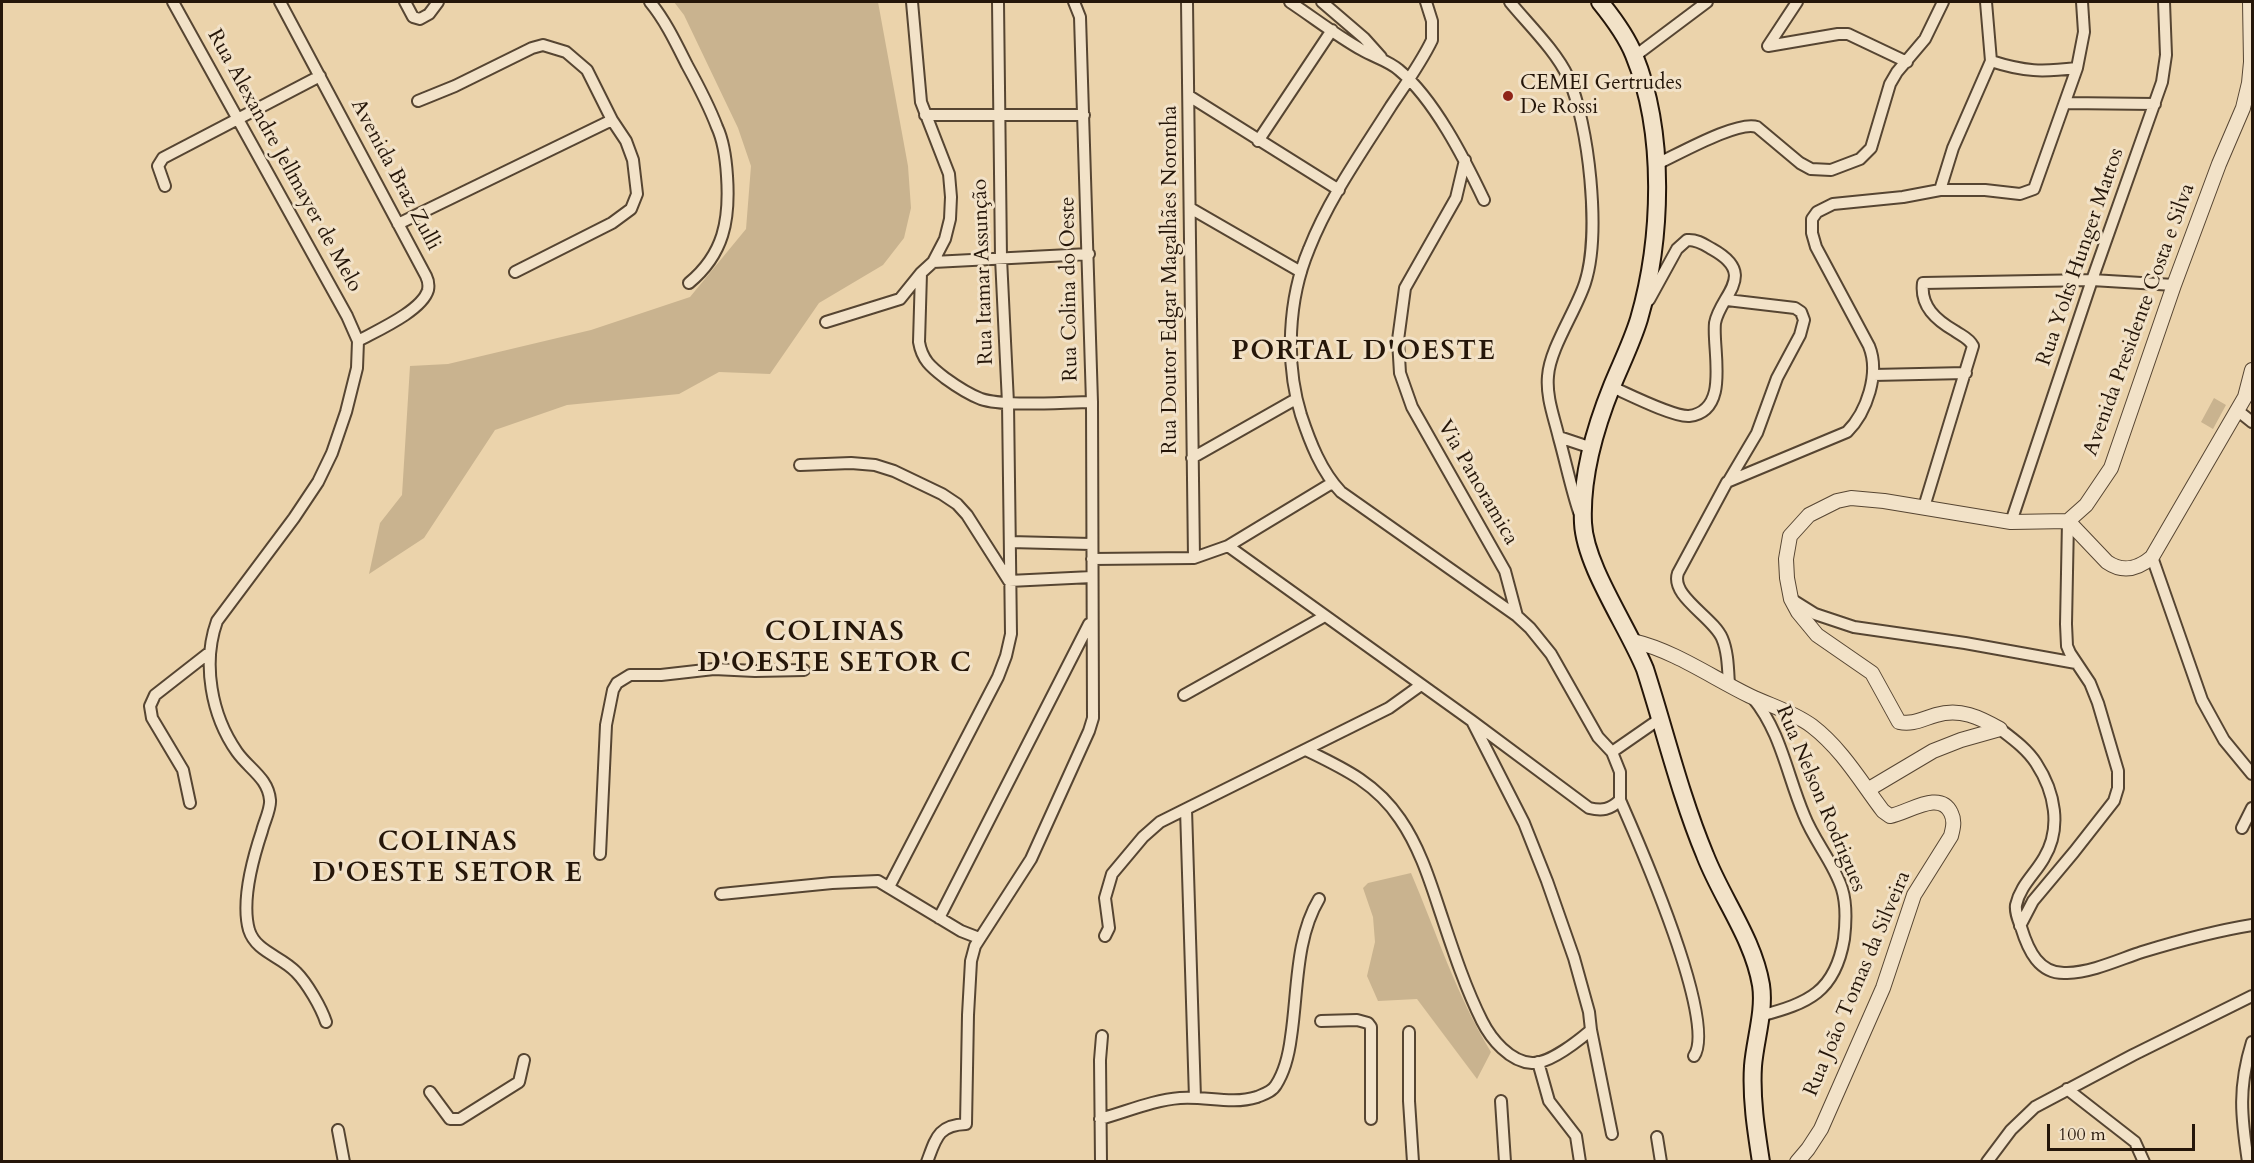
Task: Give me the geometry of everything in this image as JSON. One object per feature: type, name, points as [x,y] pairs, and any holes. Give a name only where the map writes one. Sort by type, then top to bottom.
[{"type":"main road","points":[[1600,2],[1625,37],[1635,56],[1650,110],[1657,164],[1654,226],[1639,318],[1612,387],[1592,448],[1584,498],[1583,523],[1590,554],[1645,669],[1693,827],[1711,870],[1741,926],[1754,958],[1761,986],[1760,1016],[1753,1069],[1754,1104],[1761,1161]]},
{"type":"street","name":"Rua Alexandre Jellmayer de Melo","points":[[173,2],[347,316],[358,341]]},
{"type":"street","name":"Avenida Braz Zulli","points":[[280,2],[426,276],[428,290],[414,308],[358,341]]},
{"type":"street","points":[[405,2],[413,17],[420,19],[424,18],[438,2]]},
{"type":"street","points":[[650,2],[675,41],[718,128],[726,168],[729,201],[727,221],[710,262],[689,283]]},
{"type":"street","points":[[826,322],[900,299],[933,262],[948,229],[951,197],[949,174],[925,115],[918,75],[912,2]]},
{"type":"street","name":"Rua Itamar Assunção","points":[[889,887],[998,677],[1011,634],[1008,403],[1001,258],[998,2]]},
{"type":"street","name":"Rua Colina do Oeste","points":[[927,1161],[937,1136],[945,1128],[966,1124],[971,962],[979,938],[1031,859],[1089,731],[1094,705],[1091,621],[1092,402],[1089,254],[1080,17],[1074,2]]},
{"type":"street","name":"Rua Doutor Edgar Magalhães Noronha","points":[[1187,2],[1194,558]]},
{"type":"street","points":[[1290,2],[1361,50],[1396,67],[1409,79],[1465,160],[1484,200]]},
{"type":"street","points":[[1322,2],[1364,38],[1387,63]]},
{"type":"street","points":[[1426,2],[1432,21],[1432,40],[1339,190],[1308,250],[1293,311],[1291,347],[1296,399],[1306,430],[1332,483],[1357,504],[1516,616],[1547,648],[1598,737],[1612,752],[1620,772],[1620,800],[1652,875],[1691,986],[1696,1007],[1699,1042],[1694,1056]]},
{"type":"street","points":[[1510,2],[1559,62],[1568,77],[1578,108],[1591,178],[1592,228],[1586,281],[1548,372],[1550,404],[1572,491],[1583,523]]},
{"type":"street","points":[[1635,56],[1707,2]]},
{"type":"street","points":[[1809,2],[1796,4],[1768,46],[1848,34],[1907,62]]},
{"type":"street","points":[[1657,164],[1722,133],[1752,125],[1811,169],[1831,170],[1860,159],[1871,148],[1890,84],[1925,39],[1943,2]]},
{"type":"street","points":[[1940,190],[1953,148],[1991,61],[1986,2]]},
{"type":"street","points":[[1727,482],[1847,432],[1858,418],[1874,375],[1875,363],[1869,346],[1816,247],[1812,233],[1812,219],[1817,212],[1833,204],[1903,197],[1940,190],[1985,190],[2020,194],[2034,189],[2077,68],[2084,32],[2082,2]]},
{"type":"street","name":"Rua Yolts Hunger Mattos","points":[[2011,522],[2092,280],[2155,104],[2165,69],[2164,2]]},
{"type":"street","name":"Avenida Presidente Costa e Silva","points":[[2068,521],[2086,505],[2111,468],[2174,285],[2245,99],[2251,62],[2250,2]]},
{"type":"street","points":[[1258,141],[1332,30]]},
{"type":"street","points":[[418,101],[543,45],[566,52],[587,70],[612,120],[626,141],[633,160],[637,194],[631,209],[612,223],[514,272]]},
{"type":"street","points":[[1991,61],[2025,71],[2039,72],[2077,68]]},
{"type":"street","points":[[165,186],[158,166],[164,158],[320,76]]},
{"type":"street","points":[[1189,96],[1339,190]]},
{"type":"street","points":[[2065,103],[2155,104]]},
{"type":"street","points":[[925,115],[1084,115]]},
{"type":"street","points":[[398,224],[612,120]]},
{"type":"street","name":"Via Panoramica","points":[[1465,160],[1456,198],[1405,288],[1398,340],[1400,373],[1412,408],[1505,571],[1516,616]]},
{"type":"street","points":[[1190,208],[1301,272]]},
{"type":"street","points":[[1612,387],[1680,415],[1689,416],[1706,408],[1716,386],[1715,323],[1735,285],[1735,275],[1726,259],[1698,241],[1687,240],[1677,249],[1639,318]]},
{"type":"street","points":[[933,262],[1089,254]]},
{"type":"street","points":[[921,273],[919,342],[924,359],[929,366],[957,387],[983,400],[1008,403],[1092,402]]},
{"type":"street","points":[[1924,507],[1966,373],[1972,344],[1969,339],[1933,316],[1924,301],[1923,283],[2092,280],[2174,285]]},
{"type":"street","points":[[1727,300],[1795,308],[1801,312],[1804,325],[1777,378],[1757,433],[1727,482],[1676,578],[1682,593],[1713,624],[1722,637],[1729,685]]},
{"type":"street","points":[[326,1022],[322,1011],[296,971],[259,947],[249,929],[247,899],[254,855],[271,802],[267,787],[237,752],[218,713],[212,690],[210,652],[212,634],[217,621],[294,518],[318,482],[332,453],[346,412],[357,368],[358,341]]},
{"type":"street","points":[[2252,923],[2171,943],[2082,971],[2055,974],[2036,960],[2026,945],[2016,909],[2021,891],[2044,858],[2052,841],[2055,822],[2053,803],[2036,763],[2021,746],[2000,729],[1980,718],[1960,712],[1946,712],[1916,723],[1899,722],[1893,716],[1880,685],[1872,673],[1817,635],[1805,622],[1791,599],[1786,578],[1787,545],[1790,536],[1809,514],[1830,504],[1851,498],[1924,507],[2011,522],[2068,521],[2106,562],[2114,567],[2135,568],[2152,557],[2237,410],[2249,400],[2253,370]]},
{"type":"street","points":[[1874,375],[1966,373]]},
{"type":"street","points":[[1192,458],[1296,399]]},
{"type":"street","points":[[2237,410],[2253,422]]},
{"type":"street","points":[[1559,437],[1592,448]]},
{"type":"street","points":[[800,465],[851,463],[875,465],[894,471],[942,494],[957,504],[967,515],[1009,581],[1092,577]]},
{"type":"street","points":[[1092,559],[1194,558],[1228,546],[1332,483]]},
{"type":"street","points":[[2020,926],[2033,901],[2114,801],[2118,788],[2118,771],[2098,703],[2090,683],[2070,653],[2066,636],[2068,521]]},
{"type":"street","points":[[1010,542],[1091,544]]},
{"type":"street","points":[[1228,546],[1589,808],[1599,811],[1607,809],[1620,800]]},
{"type":"street","points":[[2152,557],[2202,700],[2224,740],[2253,774]]},
{"type":"street","points":[[1791,599],[1815,614],[1836,623],[2076,663]]},
{"type":"street","points":[[1184,695],[1324,616]]},
{"type":"street","points":[[939,918],[1091,621]]},
{"type":"street","name":"Rua João Tomas da Silveira","points":[[1633,640],[1654,646],[1751,697],[1791,713],[1813,727],[1833,746],[1869,789],[1883,811],[1890,816],[1929,803],[1940,802],[1947,806],[1952,815],[1954,825],[1951,836],[1914,895],[1883,988],[1821,1129],[1797,1161]]},
{"type":"street","points":[[190,803],[183,770],[152,718],[150,706],[155,695],[210,652]]},
{"type":"street","points":[[600,854],[606,725],[613,690],[617,683],[630,675],[661,675],[714,669],[804,670]]},
{"type":"street","points":[[1105,936],[1109,928],[1105,898],[1112,874],[1143,837],[1160,822],[1389,708],[1421,685]]},
{"type":"street","name":"Rua Nelson Rodrigues","points":[[1751,697],[1770,723],[1780,745],[1804,817],[1842,887],[1846,906],[1846,926],[1841,954],[1836,971],[1825,986],[1810,998],[1787,1009],[1760,1016]]},
{"type":"street","points":[[1612,752],[1661,718]]},
{"type":"street","points":[[1472,721],[1524,823],[1574,958],[1588,1012],[1612,1134]]},
{"type":"street","points":[[1869,789],[1934,751],[1961,740],[2000,729]]},
{"type":"street","points":[[1306,750],[1364,781],[1382,795],[1400,818],[1426,868],[1482,1022],[1496,1042],[1508,1053],[1532,1063],[1560,1052],[1591,1030]]},
{"type":"street","points":[[2242,828],[2253,808]]},
{"type":"street","points":[[1186,810],[1196,1098]]},
{"type":"street","points":[[722,894],[878,881],[960,931],[979,938]]},
{"type":"street","points":[[1100,1119],[1167,1099],[1196,1098],[1227,1102],[1248,1100],[1266,1094],[1275,1087],[1281,1075],[1290,1042],[1302,949],[1308,924],[1319,899]]},
{"type":"street","points":[[1987,1161],[2011,1130],[2035,1107],[2253,996]]},
{"type":"street","points":[[1321,1021],[1357,1020],[1368,1023],[1371,1027],[1371,1119]]},
{"type":"street","points":[[1409,1032],[1408,1101],[1413,1161]]},
{"type":"street","points":[[1101,1161],[1102,1036]]},
{"type":"street","points":[[2248,1161],[2242,1125],[2241,1087],[2244,1068],[2253,1042]]},
{"type":"street","points":[[430,1092],[450,1119],[460,1119],[519,1082],[524,1059]]},
{"type":"street","points":[[1538,1062],[1549,1101],[1576,1136],[1580,1161]]},
{"type":"street","points":[[2067,1089],[2134,1142],[2144,1161]]},
{"type":"street","points":[[1501,1101],[1504,1161]]},
{"type":"street","points":[[338,1130],[344,1161]]},
{"type":"street","points":[[1657,1137],[1661,1161]]},
{"type":"shaded area","points":[[674,2],[878,2],[908,166],[911,208],[904,238],[883,265],[819,303],[770,374],[719,372],[679,394],[567,405],[495,430],[424,538],[369,574],[380,523],[402,495],[410,366],[448,364],[591,330],[690,297],[746,229],[751,166],[738,128],[684,15]]},
{"type":"shaded area","points":[[2214,398],[2226,405],[2213,429],[2201,422]]},
{"type":"shaded area","points":[[1411,873],[1457,986],[1491,1052],[1477,1079],[1417,999],[1378,1001],[1367,976],[1375,942],[1373,917],[1363,888],[1368,883]]},
{"type":"place","name":"CEMEI Gertrudes De Rossi","points":[[1508,96]]},
{"type":"district","name":"PORTAL D'OESTE","points":[[1364,353]]},
{"type":"district","name":"COLINAS D'OESTE SETOR C","points":[[835,650]]},
{"type":"district","name":"COLINAS D'OESTE SETOR E","points":[[448,860]]}]
